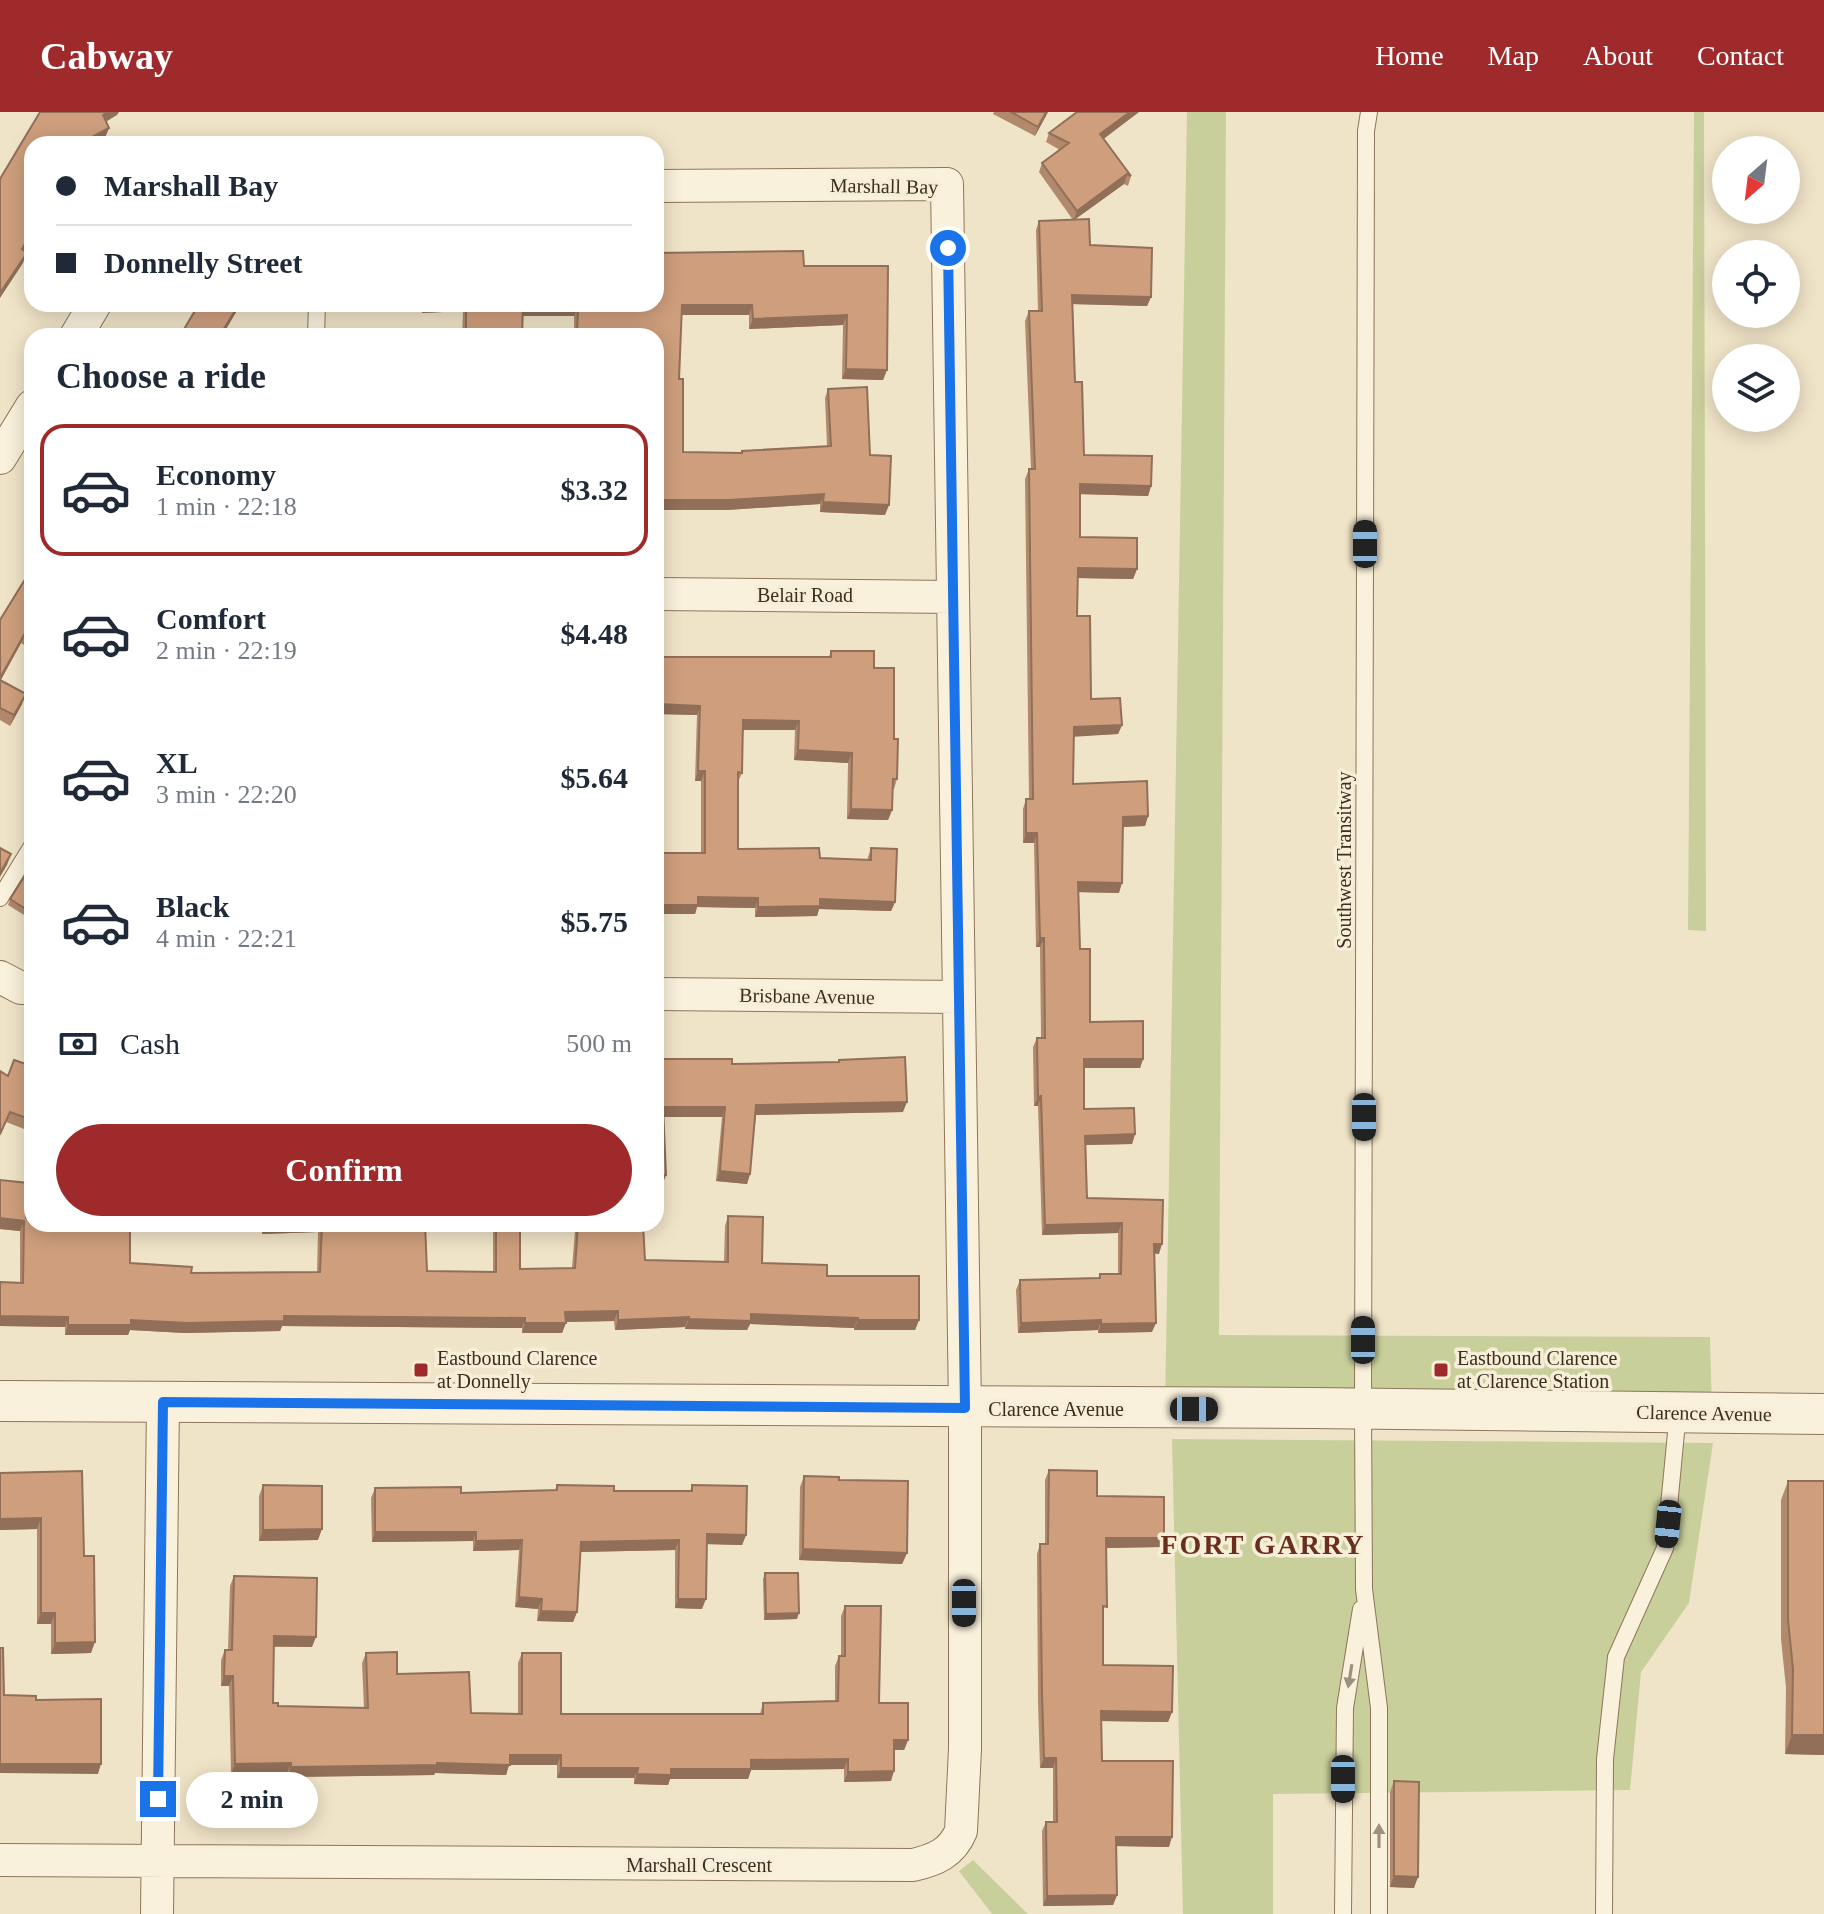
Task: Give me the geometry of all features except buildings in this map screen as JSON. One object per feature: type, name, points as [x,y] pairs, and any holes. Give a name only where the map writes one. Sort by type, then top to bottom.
[{"type":"street","name":"Marshall Bay","points":[[664,186],[947,184],[965,1408]]},
{"type":"street","points":[[0,458],[24,419]]},
{"type":"street","name":"Belair Road","points":[[664,594],[953,597]]},
{"type":"street","points":[[0,977],[24,988]]},
{"type":"street","name":"Brisbane Avenue","points":[[664,994],[959,997]]},
{"type":"street","name":"Clarence Avenue","points":[[0,1401],[1824,1414]]},
{"type":"street","points":[[157,1914],[163,1402]]},
{"type":"street","name":"Marshall Crescent","points":[[0,1860],[913,1865],[933,1861],[956,1842],[963,1815],[965,1408]]},
{"type":"lane","name":"Southwest Transitway","points":[[1366,112],[1364,1589],[1379,1708],[1379,1914]]},
{"type":"lane","points":[[0,898],[24,859]]},
{"type":"lane","points":[[1604,1914],[1605,1759],[1616,1657],[1665,1548],[1678,1412]]},
{"type":"lane","name":"Southwest Transitway","points":[[1343,1914],[1345,1708],[1364,1589]]},
{"type":"green space","points":[[1187,112],[1226,112],[1219,1335],[1710,1337],[1712,1413],[1165,1409]]},
{"type":"green space","points":[[1694,112],[1704,112],[1706,931],[1688,930]]},
{"type":"green space","points":[[1172,1439],[1713,1443],[1689,1603],[1641,1672],[1630,1790],[1273,1794],[1273,1914],[1183,1914]]},
{"type":"green space","points":[[973,1860],[1028,1914],[992,1914],[959,1871]]},
{"type":"place","name":"Eastbound Clarence at Donnelly","points":[[421,1370]]},
{"type":"place","name":"Eastbound Clarence at Clarence Station","points":[[1441,1370]]},
{"type":"district","name":"FORT GARRY","points":[[1263,1544]]},
{"type":"route","points":[[158,1799],[163,1402],[965,1408],[948,248]]}]
